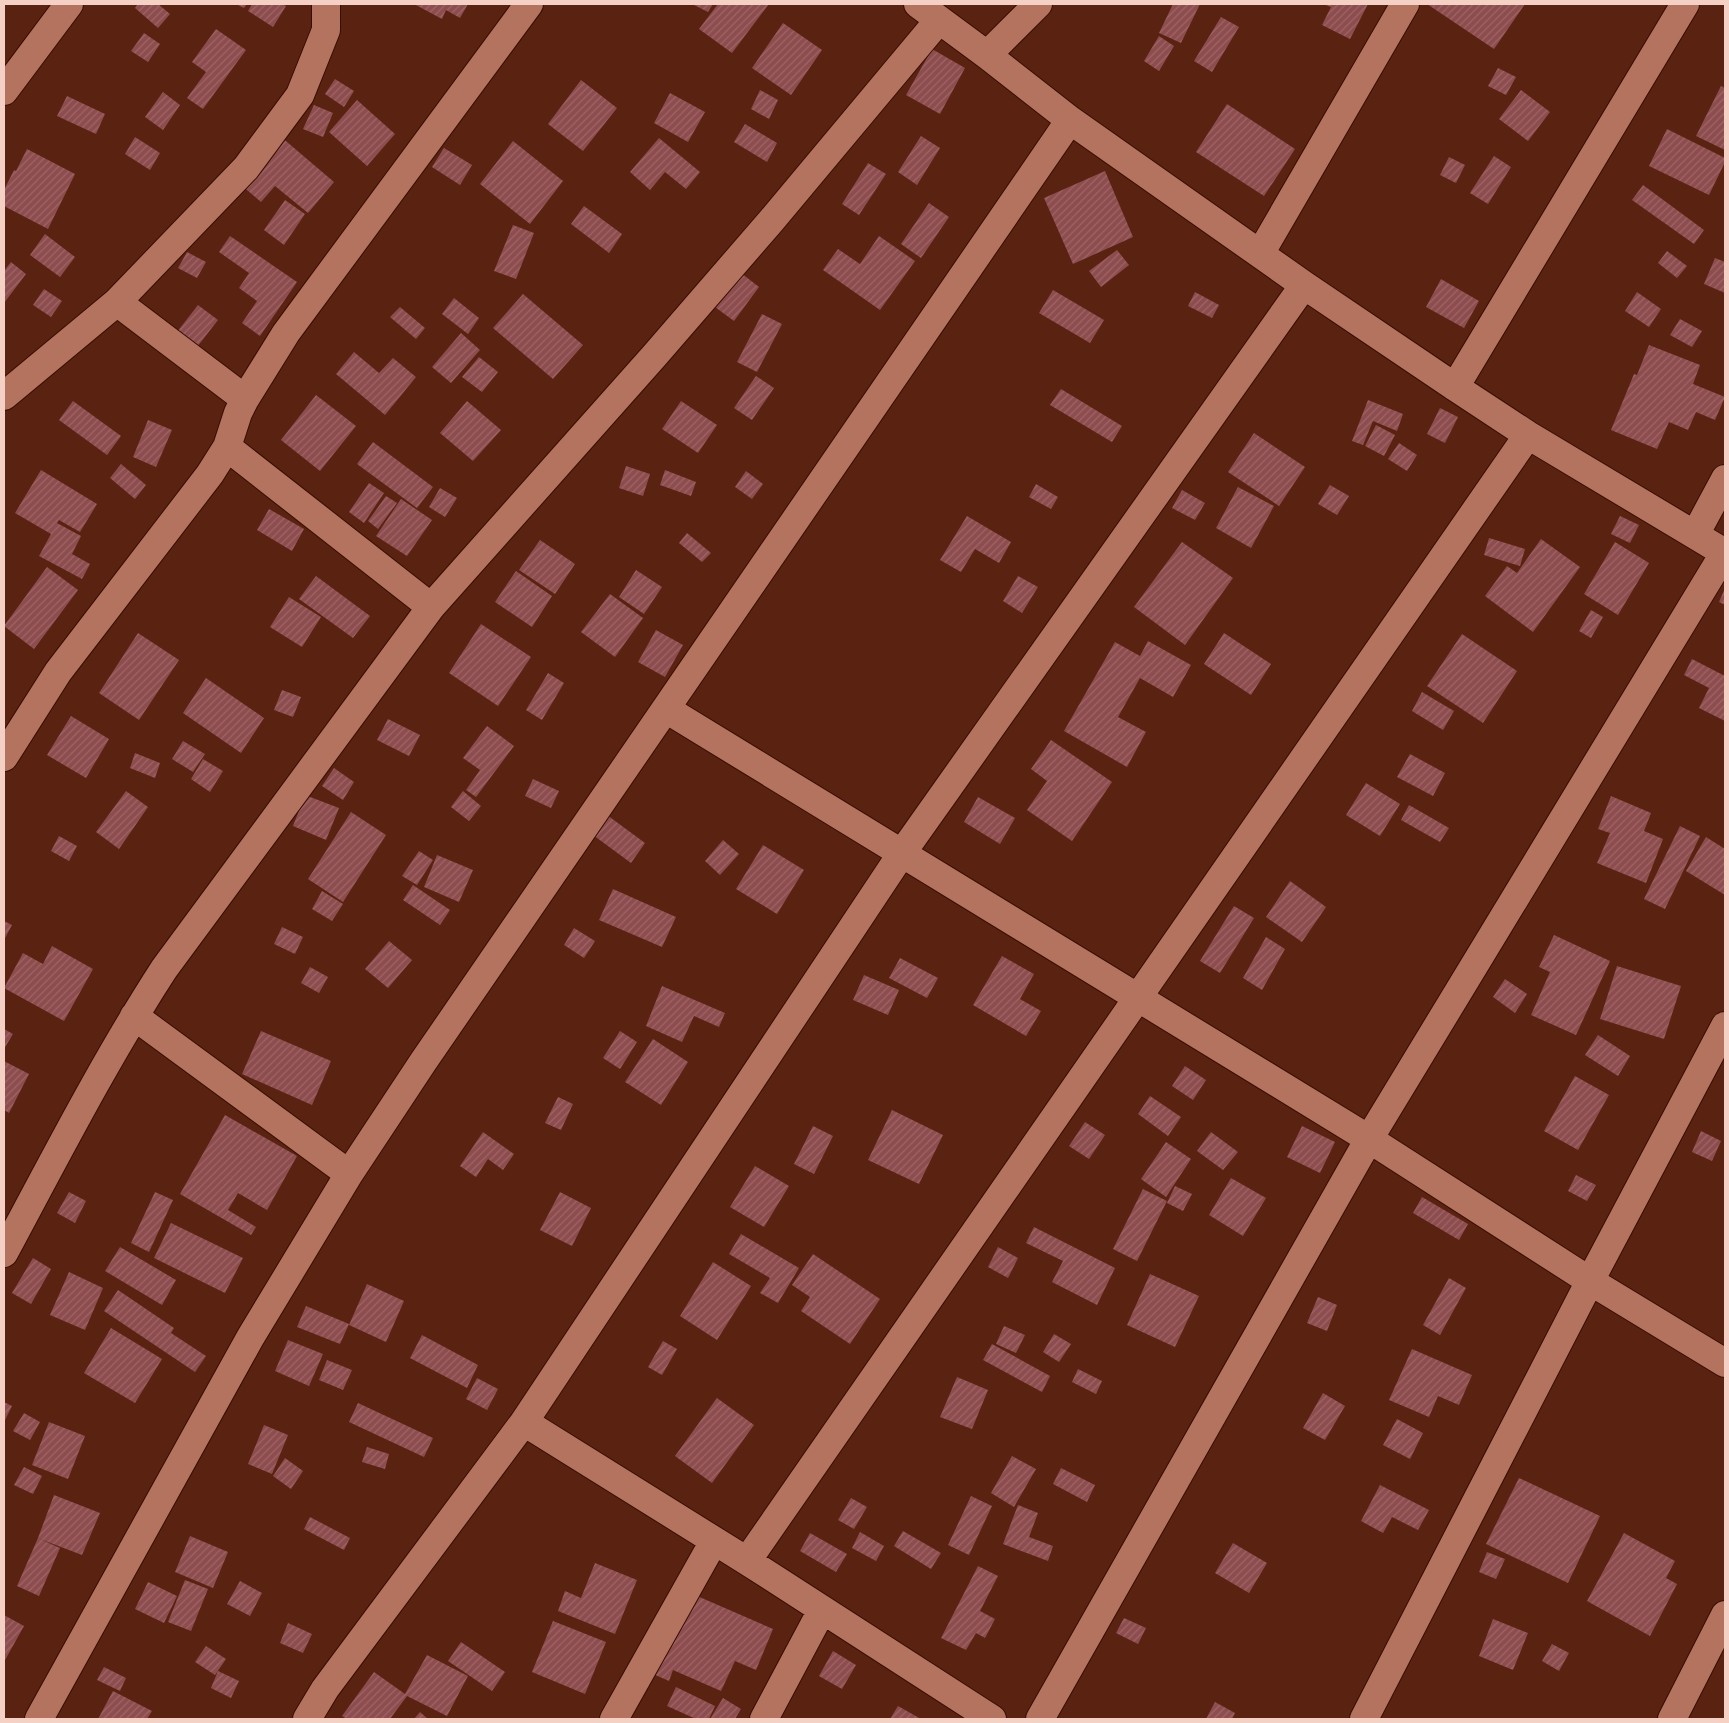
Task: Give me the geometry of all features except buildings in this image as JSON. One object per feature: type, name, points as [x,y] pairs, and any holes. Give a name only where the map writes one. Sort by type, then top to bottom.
[{"type":"street","points":[[4,91],[69,4]]},
{"type":"street","points":[[4,396],[116,302],[246,168],[300,95],[326,30],[326,4]]},
{"type":"street","points":[[4,757],[58,672],[191,500],[227,448],[238,413],[245,399],[286,333],[529,4]]},
{"type":"street","points":[[918,4],[1070,120],[1304,285],[1455,388],[1528,435],[1725,552],[1369,1140],[1040,1719]]},
{"type":"street","points":[[987,55],[1038,4]]},
{"type":"street","points":[[1260,254],[1405,4]]},
{"type":"street","points":[[1455,388],[1685,4]]},
{"type":"street","points":[[4,1253],[107,1061],[164,969],[431,607],[694,310],[939,20]]},
{"type":"street","points":[[39,1719],[250,1338],[349,1174],[418,1070],[1070,120]]},
{"type":"street","points":[[307,1719],[325,1689],[524,1422],[902,853],[1304,285]]},
{"type":"street","points":[[116,302],[245,399]]},
{"type":"street","points":[[747,1561],[1528,435]]},
{"type":"street","points":[[227,448],[431,607]]},
{"type":"street","points":[[1695,535],[1725,479]]},
{"type":"street","points":[[666,709],[1369,1140],[1590,1281],[1725,1363]]},
{"type":"street","points":[[134,1016],[349,1174]]},
{"type":"street","points":[[1364,1719],[1590,1281],[1725,1026]]},
{"type":"street","points":[[524,1422],[747,1561],[992,1719]]},
{"type":"street","points":[[614,1719],[714,1541]]},
{"type":"street","points":[[764,1719],[822,1610]]},
{"type":"street","points":[[1672,1719],[1725,1615]]}]
